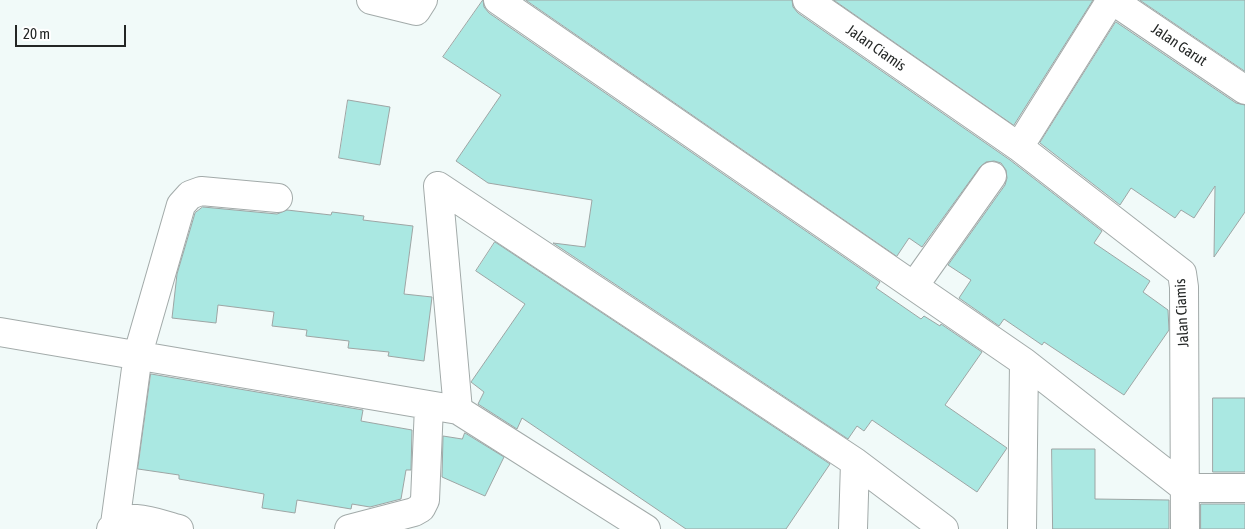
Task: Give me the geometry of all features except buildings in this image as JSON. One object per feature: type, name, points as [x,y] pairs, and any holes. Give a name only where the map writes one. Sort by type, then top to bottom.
[{"type":"street","points":[[371,0],[416,11],[423,0]]},
{"type":"street","points":[[498,0],[1024,362],[1185,488],[1245,488]]},
{"type":"street","name":"Jalan Ciamis","points":[[806,0],[1019,147],[1182,273],[1184,287],[1184,529]]},
{"type":"street","points":[[1019,147],[1112,0]]},
{"type":"street","name":"Jalan Garut","points":[[1112,0],[1245,90]]},
{"type":"street","points":[[914,286],[992,176]]},
{"type":"street","points":[[458,410],[438,186],[855,462],[944,529]]},
{"type":"street","points":[[113,526],[138,354],[182,205],[190,195],[201,191],[278,198]]},
{"type":"street","points":[[0,332],[458,410],[646,529]]},
{"type":"street","points":[[1022,529],[1024,362]]},
{"type":"street","points":[[349,529],[414,512],[421,508],[425,500],[429,406]]},
{"type":"street","points":[[853,529],[855,462]]},
{"type":"street","points":[[113,526],[132,518],[179,529]]}]
